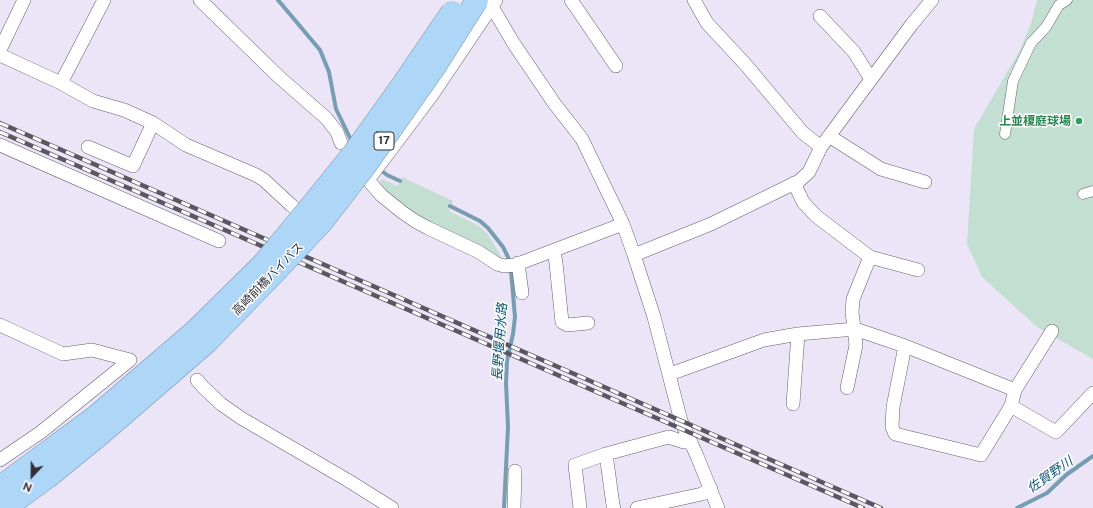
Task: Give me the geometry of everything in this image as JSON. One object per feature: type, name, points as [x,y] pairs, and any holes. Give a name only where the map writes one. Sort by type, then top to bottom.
[{"type":"highway","name":"高崎前橋バイパス","points":[[5,508],[48,477],[97,437],[206,343],[269,268],[306,212],[353,154],[406,81],[460,0]]},
{"type":"highway","name":"高崎前橋バイパス","points":[[0,487],[101,412],[322,222],[366,165],[434,68],[488,1]]},
{"type":"street","points":[[61,83],[104,0]]},
{"type":"street","points":[[200,0],[278,76],[326,118],[337,132],[341,143]]},
{"type":"street","points":[[571,0],[616,66]]},
{"type":"street","points":[[694,0],[707,22],[746,65],[803,133],[821,147]]},
{"type":"street","points":[[634,255],[711,224],[800,181],[809,172],[821,147],[829,136],[912,24],[932,0]]},
{"type":"street","points":[[1005,134],[1013,81],[1031,43],[1046,27],[1059,5],[1067,0]]},
{"type":"street","points":[[0,50],[22,1]]},
{"type":"street","points":[[0,55],[61,83],[93,101],[124,110],[153,122],[186,145],[256,175],[264,180],[291,205],[322,229],[326,230],[331,226],[382,163],[432,95],[488,1],[514,44],[554,103],[582,139],[623,224],[654,316],[681,420],[718,508]]},
{"type":"street","points":[[820,16],[854,52],[872,79]]},
{"type":"street","points":[[88,147],[133,166],[153,122]]},
{"type":"street","points":[[829,136],[881,169],[925,182]]},
{"type":"street","points":[[0,145],[219,241]]},
{"type":"street","points":[[370,178],[381,195],[415,221],[479,252],[497,264],[512,265],[554,251],[623,224]]},
{"type":"street","points":[[794,183],[803,202],[816,216],[870,257],[918,270]]},
{"type":"street","points":[[1083,194],[1093,190]]},
{"type":"street","points":[[554,251],[562,322],[567,325],[588,323]]},
{"type":"street","points":[[847,388],[856,345],[852,312],[853,298],[870,257]]},
{"type":"street","points":[[512,265],[522,293]]},
{"type":"street","points":[[0,325],[64,354],[92,350],[130,360],[41,432],[0,460]]},
{"type":"street","points":[[670,374],[764,340],[798,334],[855,329],[905,346],[1015,390]]},
{"type":"street","points":[[905,346],[893,407],[892,427],[895,434],[981,455],[1010,406],[1015,390],[1052,331]]},
{"type":"street","points":[[793,404],[798,334]]},
{"type":"street","points":[[197,380],[221,404],[241,418],[392,508]]},
{"type":"street","points":[[1010,406],[1056,432],[1093,393]]},
{"type":"street","points":[[580,508],[575,465],[606,454],[669,437],[684,442],[691,442]]},
{"type":"street","points":[[606,454],[612,505],[614,508]]},
{"type":"street","points":[[514,508],[515,471]]},
{"type":"street","points":[[637,508],[702,494],[711,489]]},
{"type":"green space","points":[[1037,0],[1093,0],[1093,359],[1037,327],[982,277],[967,244],[974,129],[1020,50],[1031,23]]},
{"type":"green space","points":[[402,177],[453,201],[449,211],[479,226],[487,233],[503,259],[423,221],[379,187],[382,179],[398,186]]},
{"type":"waterway","name":"長野堰用水路","points":[[278,0],[320,50],[329,72],[336,109],[353,144]]},
{"type":"waterway","name":"長野堰用水路","points":[[379,169],[387,175],[400,181]]},
{"type":"waterway","name":"長野堰用水路","points":[[450,206],[480,221],[488,228],[503,247],[508,257],[511,271],[515,317],[507,361],[506,383],[508,427],[504,508]]},
{"type":"waterway","name":"佐賀野川","points":[[1017,508],[1047,493],[1066,475],[1093,456]]},
{"type":"railway","points":[[0,123],[881,508]]},
{"type":"railway","points":[[0,132],[863,508]]},
{"type":"place","name":"上並榎庭球場","points":[[1079,121]]}]
